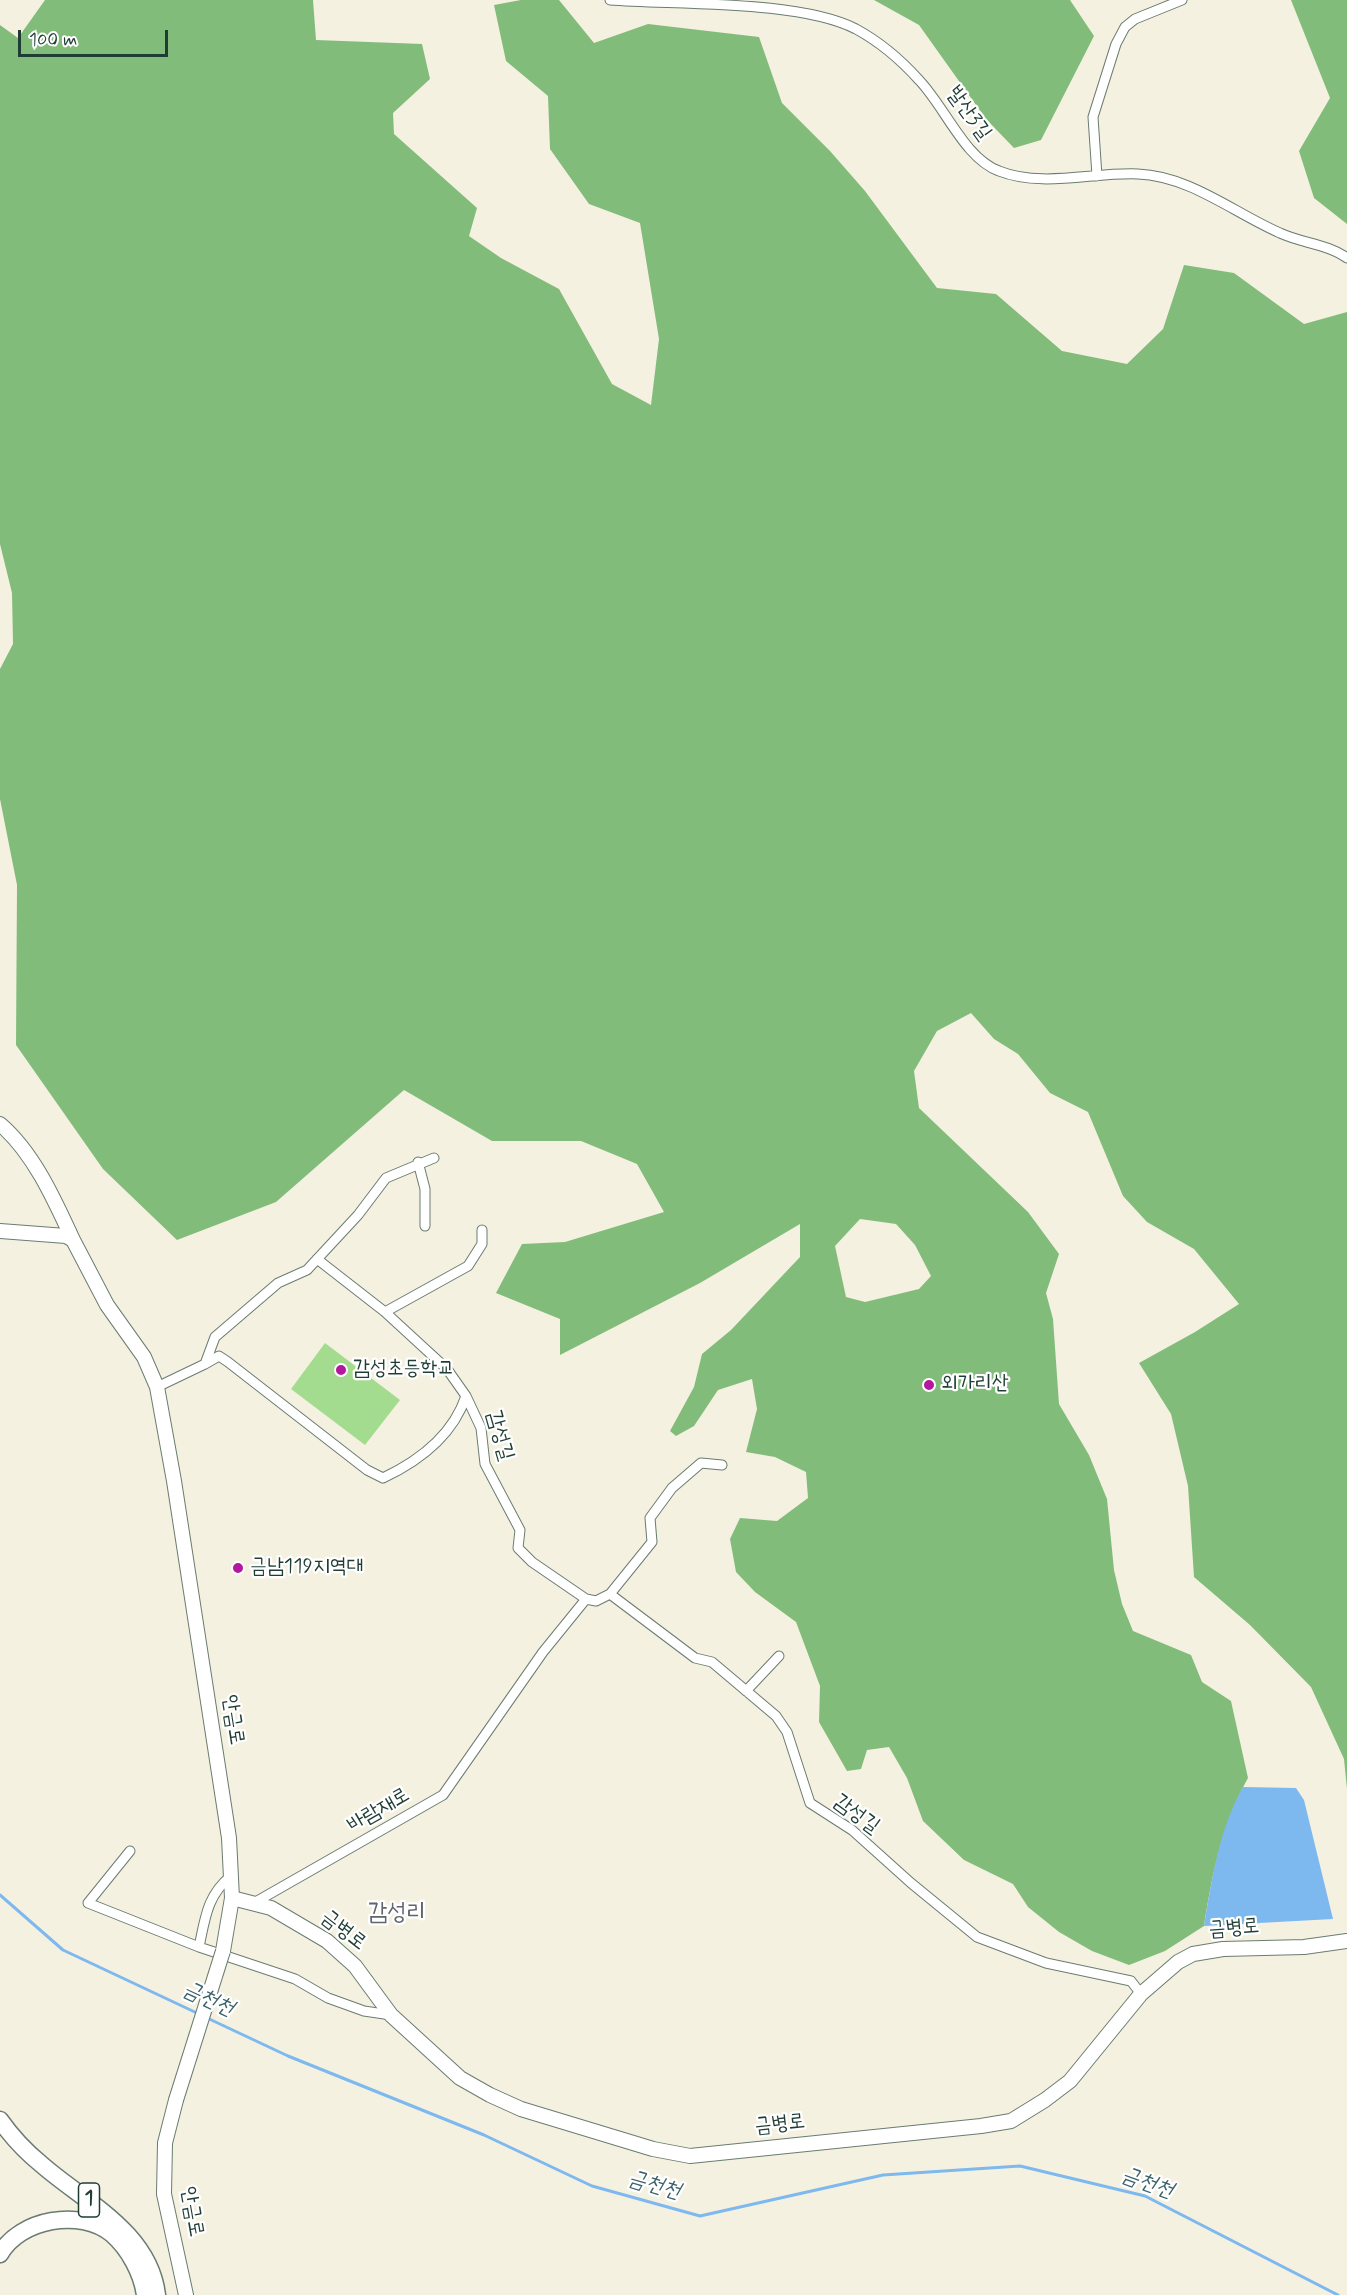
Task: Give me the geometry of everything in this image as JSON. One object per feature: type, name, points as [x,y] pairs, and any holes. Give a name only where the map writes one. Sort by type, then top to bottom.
[{"type":"highway","name":"1","points":[[0,2120],[16,2142],[42,2166],[100,2208],[119,2225],[148,2265],[157,2295]]},
{"type":"highway","points":[[0,2254],[23,2230],[40,2224],[59,2219],[97,2226],[112,2234],[128,2254],[138,2269],[145,2295]]},
{"type":"street","name":"발산3길","points":[[610,0],[769,8],[826,17],[855,28],[895,56],[935,97],[970,151],[996,171],[1035,178],[1140,174],[1181,182],[1281,234],[1343,255]]},
{"type":"street","points":[[1097,176],[1093,117],[1116,44],[1125,27],[1136,19],[1182,0]]},
{"type":"street","name":"안금로","points":[[0,1124],[28,1158],[56,1203],[107,1305],[144,1357],[157,1388],[174,1481],[227,1827],[232,1898],[223,1952],[176,2100],[165,2143],[164,2194],[186,2295]]},
{"type":"street","points":[[205,1364],[215,1337],[278,1283],[307,1270],[357,1215],[386,1178],[418,1162],[434,1158]]},
{"type":"street","points":[[418,1162],[425,1189],[425,1226]]},
{"type":"street","points":[[385,1312],[468,1266],[482,1245],[482,1230]]},
{"type":"street","points":[[0,1231],[66,1236],[73,1240]]},
{"type":"street","name":"감성길","points":[[317,1259],[385,1312],[447,1369],[466,1396],[481,1428],[485,1464],[520,1530],[518,1548],[532,1562],[586,1599]]},
{"type":"street","points":[[157,1388],[219,1356],[367,1470],[383,1478],[405,1467],[428,1450],[454,1422],[466,1396]]},
{"type":"street","points":[[586,1599],[596,1601],[610,1594],[652,1542],[650,1518],[672,1488],[701,1463],[722,1465]]},
{"type":"street","name":"감성길","points":[[610,1594],[695,1658],[712,1662],[776,1716],[788,1732],[810,1803],[852,1830],[911,1883],[978,1937],[1046,1963],[1131,1981],[1141,1994]]},
{"type":"street","name":"바람재로","points":[[252,1904],[444,1795],[543,1652],[586,1599]]},
{"type":"street","points":[[746,1691],[778,1656]]},
{"type":"street","points":[[130,1851],[88,1903],[199,1947],[295,1979],[328,1998],[364,2010],[391,2015]]},
{"type":"street","points":[[199,1947],[210,1899],[219,1885],[231,1876]]},
{"type":"street","name":"금병로","points":[[232,1898],[271,1908],[327,1941],[355,1966],[391,2015],[460,2078],[490,2095],[521,2109],[652,2149],[690,2156],[1011,2121],[1070,2081],[1141,1994],[1178,1962],[1193,1954],[1222,1949],[1304,1947],[1347,1941]]},
{"type":"green space","points":[[45,0],[313,0],[316,40],[422,44],[430,79],[393,113],[394,134],[477,208],[469,236],[501,258],[559,289],[612,384],[651,405],[659,339],[640,223],[589,204],[550,149],[548,96],[506,61],[494,5],[521,0],[559,0],[594,43],[648,24],[759,37],[782,103],[830,151],[865,191],[937,288],[996,294],[1062,351],[1127,364],[1163,329],[1184,265],[1234,273],[1304,324],[1347,312],[1347,1789],[1344,1759],[1311,1687],[1250,1625],[1194,1577],[1188,1486],[1171,1414],[1139,1363],[1239,1304],[1194,1249],[1147,1222],[1123,1196],[1088,1112],[1050,1093],[1018,1054],[994,1039],[971,1013],[937,1031],[914,1071],[919,1108],[1028,1212],[1059,1254],[1046,1293],[1053,1319],[1059,1404],[1089,1455],[1107,1499],[1114,1570],[1122,1604],[1133,1631],[1191,1655],[1202,1682],[1231,1701],[1248,1778],[1231,1813],[1219,1850],[1204,1926],[1165,1951],[1129,1965],[1092,1951],[1059,1932],[1028,1907],[1013,1884],[964,1860],[923,1821],[907,1778],[889,1747],[867,1750],[861,1769],[847,1771],[819,1722],[820,1686],[796,1622],[755,1592],[736,1572],[730,1539],[740,1518],[777,1521],[808,1498],[806,1472],[775,1457],[746,1452],[757,1409],[752,1379],[718,1390],[694,1426],[676,1436],[670,1431],[694,1387],[702,1354],[731,1330],[800,1257],[800,1224],[700,1283],[560,1355],[560,1319],[496,1293],[522,1244],[565,1242],[664,1212],[637,1164],[581,1141],[492,1141],[404,1090],[276,1202],[177,1240],[103,1169],[16,1045],[17,885],[0,799],[0,669],[13,644],[12,593],[0,544],[0,25],[18,38]],"holes":[[[860,1219],[896,1224],[915,1245],[931,1276],[919,1289],[865,1302],[846,1297],[835,1246]]]},
{"type":"green space","points":[[874,0],[1070,0],[1094,36],[1041,140],[1014,148],[986,119],[919,25]]},
{"type":"green space","points":[[1291,0],[1347,0],[1347,224],[1314,198],[1299,151],[1330,98]]},
{"type":"green space","points":[[325,1343],[400,1400],[365,1445],[291,1389]]},
{"type":"water","points":[[1243,1787],[1296,1788],[1304,1800],[1333,1919],[1204,1926],[1222,1837]]},
{"type":"waterway","name":"금천천","points":[[0,1895],[63,1950],[199,2014]]},
{"type":"waterway","name":"금천천","points":[[205,2017],[288,2056],[484,2135],[592,2186],[700,2216],[883,2175],[1020,2166],[1145,2196],[1338,2295]]},
{"type":"place","name":"감성초등학교","points":[[341,1370]]},
{"type":"place","name":"외가리산","points":[[929,1385]]},
{"type":"place","name":"금남119지역대","points":[[238,1568]]},
{"type":"district","name":"감성리","points":[[397,1914]]}]
